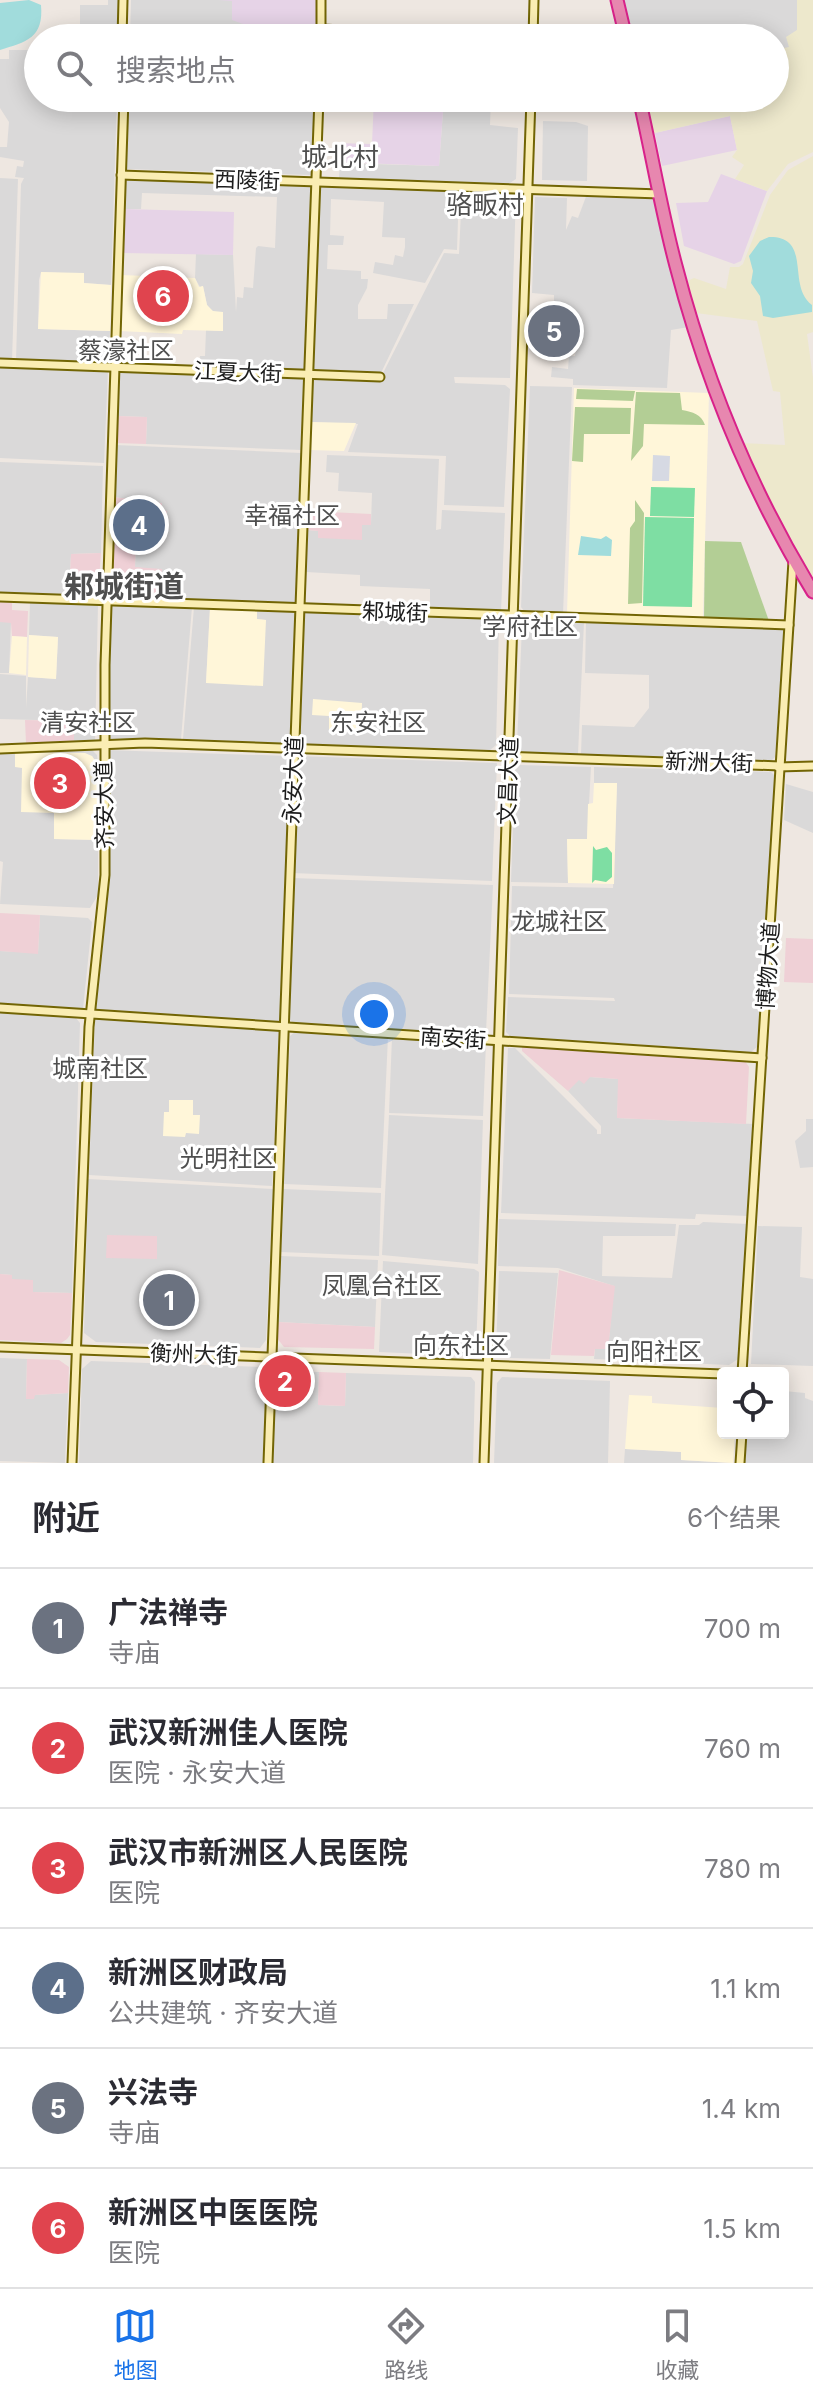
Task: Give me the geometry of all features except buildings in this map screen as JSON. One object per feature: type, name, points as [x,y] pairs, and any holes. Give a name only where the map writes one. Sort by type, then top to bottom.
[{"type":"highway","points":[[617,0],[623,24]]},
{"type":"highway","points":[[642,112],[682,288],[714,391],[750,479],[813,592]]},
{"type":"main road","points":[[124,24],[125,0]]},
{"type":"main road","points":[[321,0],[321,24]]},
{"type":"main road","points":[[531,24],[532,0]]},
{"type":"main road","name":"齐安大道","points":[[113,367],[122,112]]},
{"type":"main road","name":"齐安大道","points":[[70,1463],[88,1014],[101,875],[101,745],[122,112]]},
{"type":"main road","name":"永安大道","points":[[268,1463],[318,112]]},
{"type":"main road","name":"文昌大道","points":[[482,1463],[529,112]]},
{"type":"main road","name":"西陵街","points":[[121,175],[660,194]]},
{"type":"main road","name":"江夏大街","points":[[0,363],[380,377]]},
{"type":"main road","name":"博物大道","points":[[744,1367],[795,562]]},
{"type":"main road","name":"博物大道","points":[[744,1367],[795,562]]},
{"type":"main road","name":"邾城街","points":[[0,597],[789,625]]},
{"type":"main road","name":"新洲大街","points":[[0,749],[125,744],[145,748],[506,757],[773,769],[813,766]]},
{"type":"main road","name":"南安街","points":[[0,1008],[762,1058]]},
{"type":"main road","name":"衡州大街","points":[[0,1350],[717,1376]]},
{"type":"main road","points":[[738,1463],[740,1439]]},
{"type":"shaded area","points":[[108,0],[121,0],[120,24],[80,24],[80,5],[108,5]]},
{"type":"shaded area","points":[[131,0],[232,0],[244,23],[244,24],[130,24]]},
{"type":"shaded area","points":[[219,0],[316,0],[316,24],[243,24],[232,20],[232,1]]},
{"type":"shaded area","points":[[620,0],[797,0],[797,30],[789,47],[789,24],[626,24]]},
{"type":"shaded area","points":[[797,0],[813,0],[813,152],[788,164],[767,191],[735,179],[744,165],[732,157],[737,150],[730,116],[650,134],[646,112],[789,112],[789,35],[797,30]]},
{"type":"shaded area","points":[[9,50],[24,50],[24,112],[117,112],[111,285],[83,283],[84,274],[41,272],[39,280],[38,329],[110,331],[109,357],[102,364],[16,361],[21,184],[24,178],[15,177],[17,166],[23,167],[24,161],[0,157],[0,147],[7,147],[9,122],[0,108],[0,59],[9,59]]},
{"type":"shaded area","points":[[127,112],[316,112],[311,175],[125,169]]},
{"type":"shaded area","points":[[373,112],[443,112],[439,166],[334,162],[335,143],[372,144]]},
{"type":"shaded area","points":[[443,112],[490,112],[490,125],[518,128],[516,179],[507,185],[339,178],[340,163],[439,166]]},
{"type":"shaded area","points":[[730,116],[737,150],[662,166],[655,133]]},
{"type":"shaded area","points":[[543,121],[576,122],[588,126],[587,181],[542,180]]},
{"type":"shaded area","points":[[813,156],[813,332],[807,334],[813,378],[813,584],[773,517],[740,443],[785,445],[780,392],[773,391],[757,321],[696,313],[685,282],[694,278],[726,289],[730,267],[743,264],[770,195],[788,170]]},
{"type":"shaded area","points":[[721,174],[767,191],[741,261],[734,264],[684,246],[676,203],[708,202]]},
{"type":"shaded area","points":[[0,178],[18,179],[12,360],[0,360]]},
{"type":"shaded area","points":[[125,178],[311,185],[304,372],[199,367],[200,356],[205,356],[206,330],[222,331],[222,312],[213,312],[207,305],[203,286],[200,287],[195,278],[196,254],[233,255],[236,312],[237,297],[243,298],[244,287],[253,288],[256,248],[275,248],[277,197],[142,193],[141,209],[124,209]]},
{"type":"shaded area","points":[[318,187],[459,189],[457,250],[444,249],[425,283],[373,273],[375,262],[393,265],[395,255],[403,257],[405,247],[405,238],[382,237],[384,202],[331,199],[330,235],[344,236],[343,245],[328,245],[327,269],[361,271],[361,279],[368,279],[358,305],[358,319],[387,319],[388,304],[414,304],[380,375],[310,373]]},
{"type":"shaded area","points":[[462,190],[502,191],[502,195],[516,195],[510,378],[454,377],[455,383],[505,385],[510,389],[504,507],[444,505],[446,456],[348,452],[358,424],[310,422],[312,378],[380,379],[444,253],[459,254]]},
{"type":"shaded area","points":[[587,194],[656,195],[689,327],[671,330],[667,388],[573,385],[573,379],[551,377],[552,367],[568,369],[569,356],[575,356],[576,348],[557,349],[565,317],[554,314],[554,295],[532,293],[535,197],[567,198],[566,230],[572,216],[578,218]]},
{"type":"shaded area","points":[[124,209],[234,212],[233,255],[123,253]]},
{"type":"shaded area","points":[[41,272],[84,273],[84,283],[111,285],[110,331],[38,329]]},
{"type":"shaded area","points":[[121,275],[195,278],[199,287],[203,286],[207,305],[213,311],[223,312],[223,331],[183,330],[182,334],[119,331]]},
{"type":"shaded area","points":[[550,313],[565,316],[557,349],[543,346]]},
{"type":"shaded area","points":[[0,367],[108,370],[104,463],[0,458]]},
{"type":"shaded area","points":[[117,371],[305,378],[302,450],[146,444],[147,417],[116,416]]},
{"type":"shaded area","points":[[530,386],[572,387],[563,614],[525,612],[521,607]]},
{"type":"shaded area","points":[[574,388],[709,393],[703,617],[567,614]]},
{"type":"shaded area","points":[[116,416],[147,417],[146,444],[115,443]]},
{"type":"shaded area","points":[[310,422],[356,423],[344,451],[309,450]]},
{"type":"shaded area","points":[[115,445],[301,453],[295,606],[161,600],[161,589],[135,567],[136,539],[164,540],[162,503],[113,497]]},
{"type":"shaded area","points":[[327,455],[439,459],[436,530],[441,529],[442,510],[505,513],[501,612],[430,610],[430,589],[360,586],[360,575],[306,572],[308,530],[318,531],[318,537],[361,539],[362,524],[371,524],[372,493],[338,491],[339,473],[326,472]]},
{"type":"shaded area","points":[[653,455],[670,456],[669,481],[652,481]]},
{"type":"shaded area","points":[[0,462],[103,466],[101,553],[71,554],[69,596],[0,594]]},
{"type":"shaded area","points":[[113,497],[162,503],[162,510],[167,511],[164,540],[136,540],[135,567],[162,569],[161,600],[109,598]]},
{"type":"shaded area","points":[[308,511],[371,514],[371,525],[362,525],[362,540],[318,538],[318,531],[308,530]]},
{"type":"shaded area","points":[[101,553],[98,594],[95,597],[69,596],[71,554]]},
{"type":"shaded area","points":[[0,602],[12,602],[12,610],[28,611],[27,637],[12,636],[11,623],[0,622]]},
{"type":"shaded area","points":[[30,602],[98,604],[95,743],[74,742],[74,721],[0,719],[0,674],[26,676],[26,708],[28,677],[56,679],[58,637],[29,635]]},
{"type":"shaded area","points":[[109,605],[192,607],[181,739],[109,740],[105,737]]},
{"type":"shaded area","points":[[194,607],[210,608],[206,683],[266,620],[257,619],[257,610],[292,612],[296,615],[291,735],[284,743],[183,739]]},
{"type":"shaded area","points":[[210,608],[257,610],[257,619],[266,620],[263,686],[206,683]]},
{"type":"shaded area","points":[[303,612],[493,619],[499,624],[496,745],[490,750],[306,744],[299,736]]},
{"type":"shaded area","points":[[528,620],[584,622],[578,754],[521,752],[517,745],[522,626]]},
{"type":"shaded area","points":[[586,621],[784,628],[775,757],[771,761],[581,754],[582,725],[634,727],[649,708],[649,675],[585,673]]},
{"type":"shaded area","points":[[0,622],[11,622],[9,673],[0,673]]},
{"type":"shaded area","points":[[29,635],[58,637],[56,679],[28,677]]},
{"type":"shaded area","points":[[12,636],[27,637],[26,675],[9,673]]},
{"type":"shaded area","points":[[313,699],[362,703],[361,732],[329,731],[329,716],[312,715]]},
{"type":"shaded area","points":[[25,720],[74,721],[74,742],[26,743]]},
{"type":"shaded area","points":[[19,749],[92,750],[97,755],[98,765],[92,756],[16,752],[15,766],[22,767],[55,813],[54,839],[98,840],[98,895],[90,908],[0,904],[3,862],[0,861],[0,752]]},
{"type":"shaded area","points":[[105,750],[289,756],[281,1023],[94,1010],[107,893]]},
{"type":"shaded area","points":[[15,752],[85,753],[92,756],[98,765],[98,840],[54,839],[54,813],[21,812],[22,768],[15,767]]},
{"type":"shaded area","points":[[297,756],[497,763],[492,881],[292,873]]},
{"type":"shaded area","points":[[520,765],[591,767],[587,840],[567,839],[568,883],[511,882],[515,770]]},
{"type":"shaded area","points":[[594,767],[771,772],[775,776],[757,1047],[751,1052],[510,1036],[506,1032],[508,997],[615,1001],[614,998],[509,994],[512,886],[613,888],[617,784],[594,783]]},
{"type":"shaded area","points":[[594,783],[617,783],[614,884],[568,883],[567,839],[587,839],[588,804],[593,803]]},
{"type":"shaded area","points":[[786,784],[813,792],[813,833],[784,820]]},
{"type":"shaded area","points":[[292,878],[493,885],[486,1032],[480,1038],[295,1024],[289,1019]]},
{"type":"shaded area","points":[[0,913],[40,915],[38,954],[0,951]]},
{"type":"shaded area","points":[[40,915],[88,918],[92,922],[83,1009],[0,1003],[0,951],[38,953]]},
{"type":"shaded area","points":[[786,938],[813,939],[813,983],[784,982]]},
{"type":"shaded area","points":[[0,1011],[75,1017],[80,1023],[72,1293],[33,1292],[12,1279],[12,1275],[0,1274]]},
{"type":"shaded area","points":[[95,1017],[280,1030],[272,1186],[89,1175]]},
{"type":"shaded area","points":[[295,1032],[388,1037],[381,1188],[284,1184],[290,1036]]},
{"type":"shaded area","points":[[392,1037],[486,1043],[483,1116],[389,1113]]},
{"type":"shaded area","points":[[522,1047],[745,1061],[749,1067],[746,1124],[617,1118],[618,1079],[590,1077],[584,1084],[579,1080],[568,1091],[522,1051]]},
{"type":"shaded area","points":[[508,1048],[515,1048],[597,1130],[597,1134],[601,1134],[601,1126],[568,1091],[579,1079],[619,1079],[617,1118],[754,1124],[748,1216],[696,1214],[695,1219],[501,1213]]},
{"type":"shaded area","points":[[169,1100],[193,1100],[193,1115],[200,1115],[199,1134],[163,1136],[164,1112],[169,1112]]},
{"type":"shaded area","points":[[389,1115],[483,1120],[478,1264],[382,1255]]},
{"type":"shaded area","points":[[806,1119],[813,1119],[813,1167],[800,1168],[795,1141],[806,1131]]},
{"type":"shaded area","points":[[88,1179],[273,1189],[266,1340],[260,1348],[96,1342],[84,1333]]},
{"type":"shaded area","points":[[283,1189],[381,1193],[379,1256],[281,1252]]},
{"type":"shaded area","points":[[499,1219],[676,1224],[675,1236],[603,1236],[602,1276],[672,1278],[679,1225],[699,1225],[703,1222],[748,1224],[738,1359],[729,1365],[594,1359],[595,1349],[608,1349],[614,1286],[558,1268],[498,1266]]},
{"type":"shaded area","points":[[758,1226],[802,1227],[800,1277],[813,1279],[813,1366],[751,1364]]},
{"type":"shaded area","points":[[107,1235],[157,1236],[157,1259],[106,1258]]},
{"type":"shaded area","points":[[281,1256],[378,1260],[375,1327],[278,1322]]},
{"type":"shaded area","points":[[383,1261],[474,1269],[479,1272],[476,1349],[469,1356],[379,1352]]},
{"type":"shaded area","points":[[559,1270],[615,1286],[608,1349],[595,1349],[594,1356],[551,1355]]},
{"type":"shaded area","points":[[499,1271],[558,1273],[550,1359],[505,1358],[496,1350]]},
{"type":"shaded area","points":[[0,1274],[12,1275],[12,1279],[33,1280],[33,1292],[72,1293],[70,1335],[67,1339],[61,1343],[0,1340]]},
{"type":"shaded area","points":[[278,1322],[375,1327],[374,1349],[284,1347],[277,1338]]},
{"type":"shaded area","points":[[0,1358],[27,1359],[26,1399],[34,1395],[68,1393],[65,1463],[0,1461]]},
{"type":"shaded area","points":[[27,1359],[59,1360],[69,1367],[68,1393],[35,1395],[34,1399],[26,1399]]},
{"type":"shaded area","points":[[91,1361],[261,1367],[267,1373],[264,1463],[79,1463],[82,1369]]},
{"type":"shaded area","points":[[280,1371],[319,1372],[318,1405],[345,1406],[346,1373],[471,1377],[475,1382],[473,1463],[271,1463],[275,1376]]},
{"type":"shaded area","points":[[319,1372],[346,1373],[345,1406],[318,1405]]},
{"type":"shaded area","points":[[502,1377],[610,1381],[608,1463],[494,1463],[497,1383]]},
{"type":"shaded area","points":[[789,1391],[805,1393],[805,1398],[813,1401],[813,1463],[744,1463],[745,1439],[789,1439]]},
{"type":"shaded area","points":[[629,1395],[652,1396],[652,1403],[717,1408],[717,1439],[735,1439],[733,1463],[681,1460],[681,1452],[625,1449]]},
{"type":"shaded area","points":[[625,1449],[681,1452],[681,1460],[733,1463],[624,1463]]},
{"type":"green space","points":[[577,389],[635,391],[633,401],[576,399]]},
{"type":"green space","points":[[636,392],[680,393],[682,410],[696,414],[705,425],[644,424],[643,446],[631,461]]},
{"type":"green space","points":[[575,407],[631,408],[630,434],[584,434],[583,462],[572,461]]},
{"type":"green space","points":[[651,487],[695,488],[694,517],[650,516]]},
{"type":"green space","points":[[635,500],[644,513],[642,603],[628,604],[630,528],[635,521]]},
{"type":"green space","points":[[645,517],[694,518],[692,607],[643,606]]},
{"type":"green space","points":[[118,523],[150,525],[149,539],[117,537]]},
{"type":"green space","points":[[705,541],[741,542],[769,621],[704,619]]},
{"type":"green space","points":[[593,846],[596,850],[607,847],[612,853],[612,877],[606,882],[595,880],[592,883]]},
{"type":"water","points":[[29,0],[41,5],[41,16],[40,24],[24,24],[24,41],[0,50],[0,3]]},
{"type":"water","points":[[769,237],[782,239],[791,245],[800,286],[804,297],[812,305],[812,312],[773,318],[763,316],[760,296],[751,283],[753,271],[749,256],[760,241]]},
{"type":"water","points":[[581,536],[601,539],[606,536],[612,540],[611,556],[578,555]]},
{"type":"place","name":"新洲区中医医院","points":[[163,296]]},
{"type":"place","name":"兴法寺","points":[[554,331]]},
{"type":"place","name":"新洲区财政局","points":[[139,525]]},
{"type":"place","name":"武汉市新洲区人民医院","points":[[60,783]]},
{"type":"place","name":"广法禅寺","points":[[169,1300]]},
{"type":"place","name":"武汉新洲佳人医院","points":[[285,1381]]},
{"type":"district","name":"城北村","points":[[340,157]]},
{"type":"district","name":"骆畈村","points":[[485,205]]},
{"type":"district","name":"蔡濠社区","points":[[126,351]]},
{"type":"district","name":"幸福社区","points":[[292,516]]},
{"type":"district","name":"邾城街道","points":[[124,587]]},
{"type":"district","name":"学府社区","points":[[530,627]]},
{"type":"district","name":"清安社区","points":[[88,723]]},
{"type":"district","name":"东安社区","points":[[378,723]]},
{"type":"district","name":"龙城社区","points":[[559,922]]},
{"type":"district","name":"城南社区","points":[[100,1069]]},
{"type":"district","name":"光明社区","points":[[228,1159]]},
{"type":"district","name":"凤凰台社区","points":[[382,1286]]},
{"type":"district","name":"向东社区","points":[[461,1346]]},
{"type":"district","name":"向阳社区","points":[[654,1352]]}]
